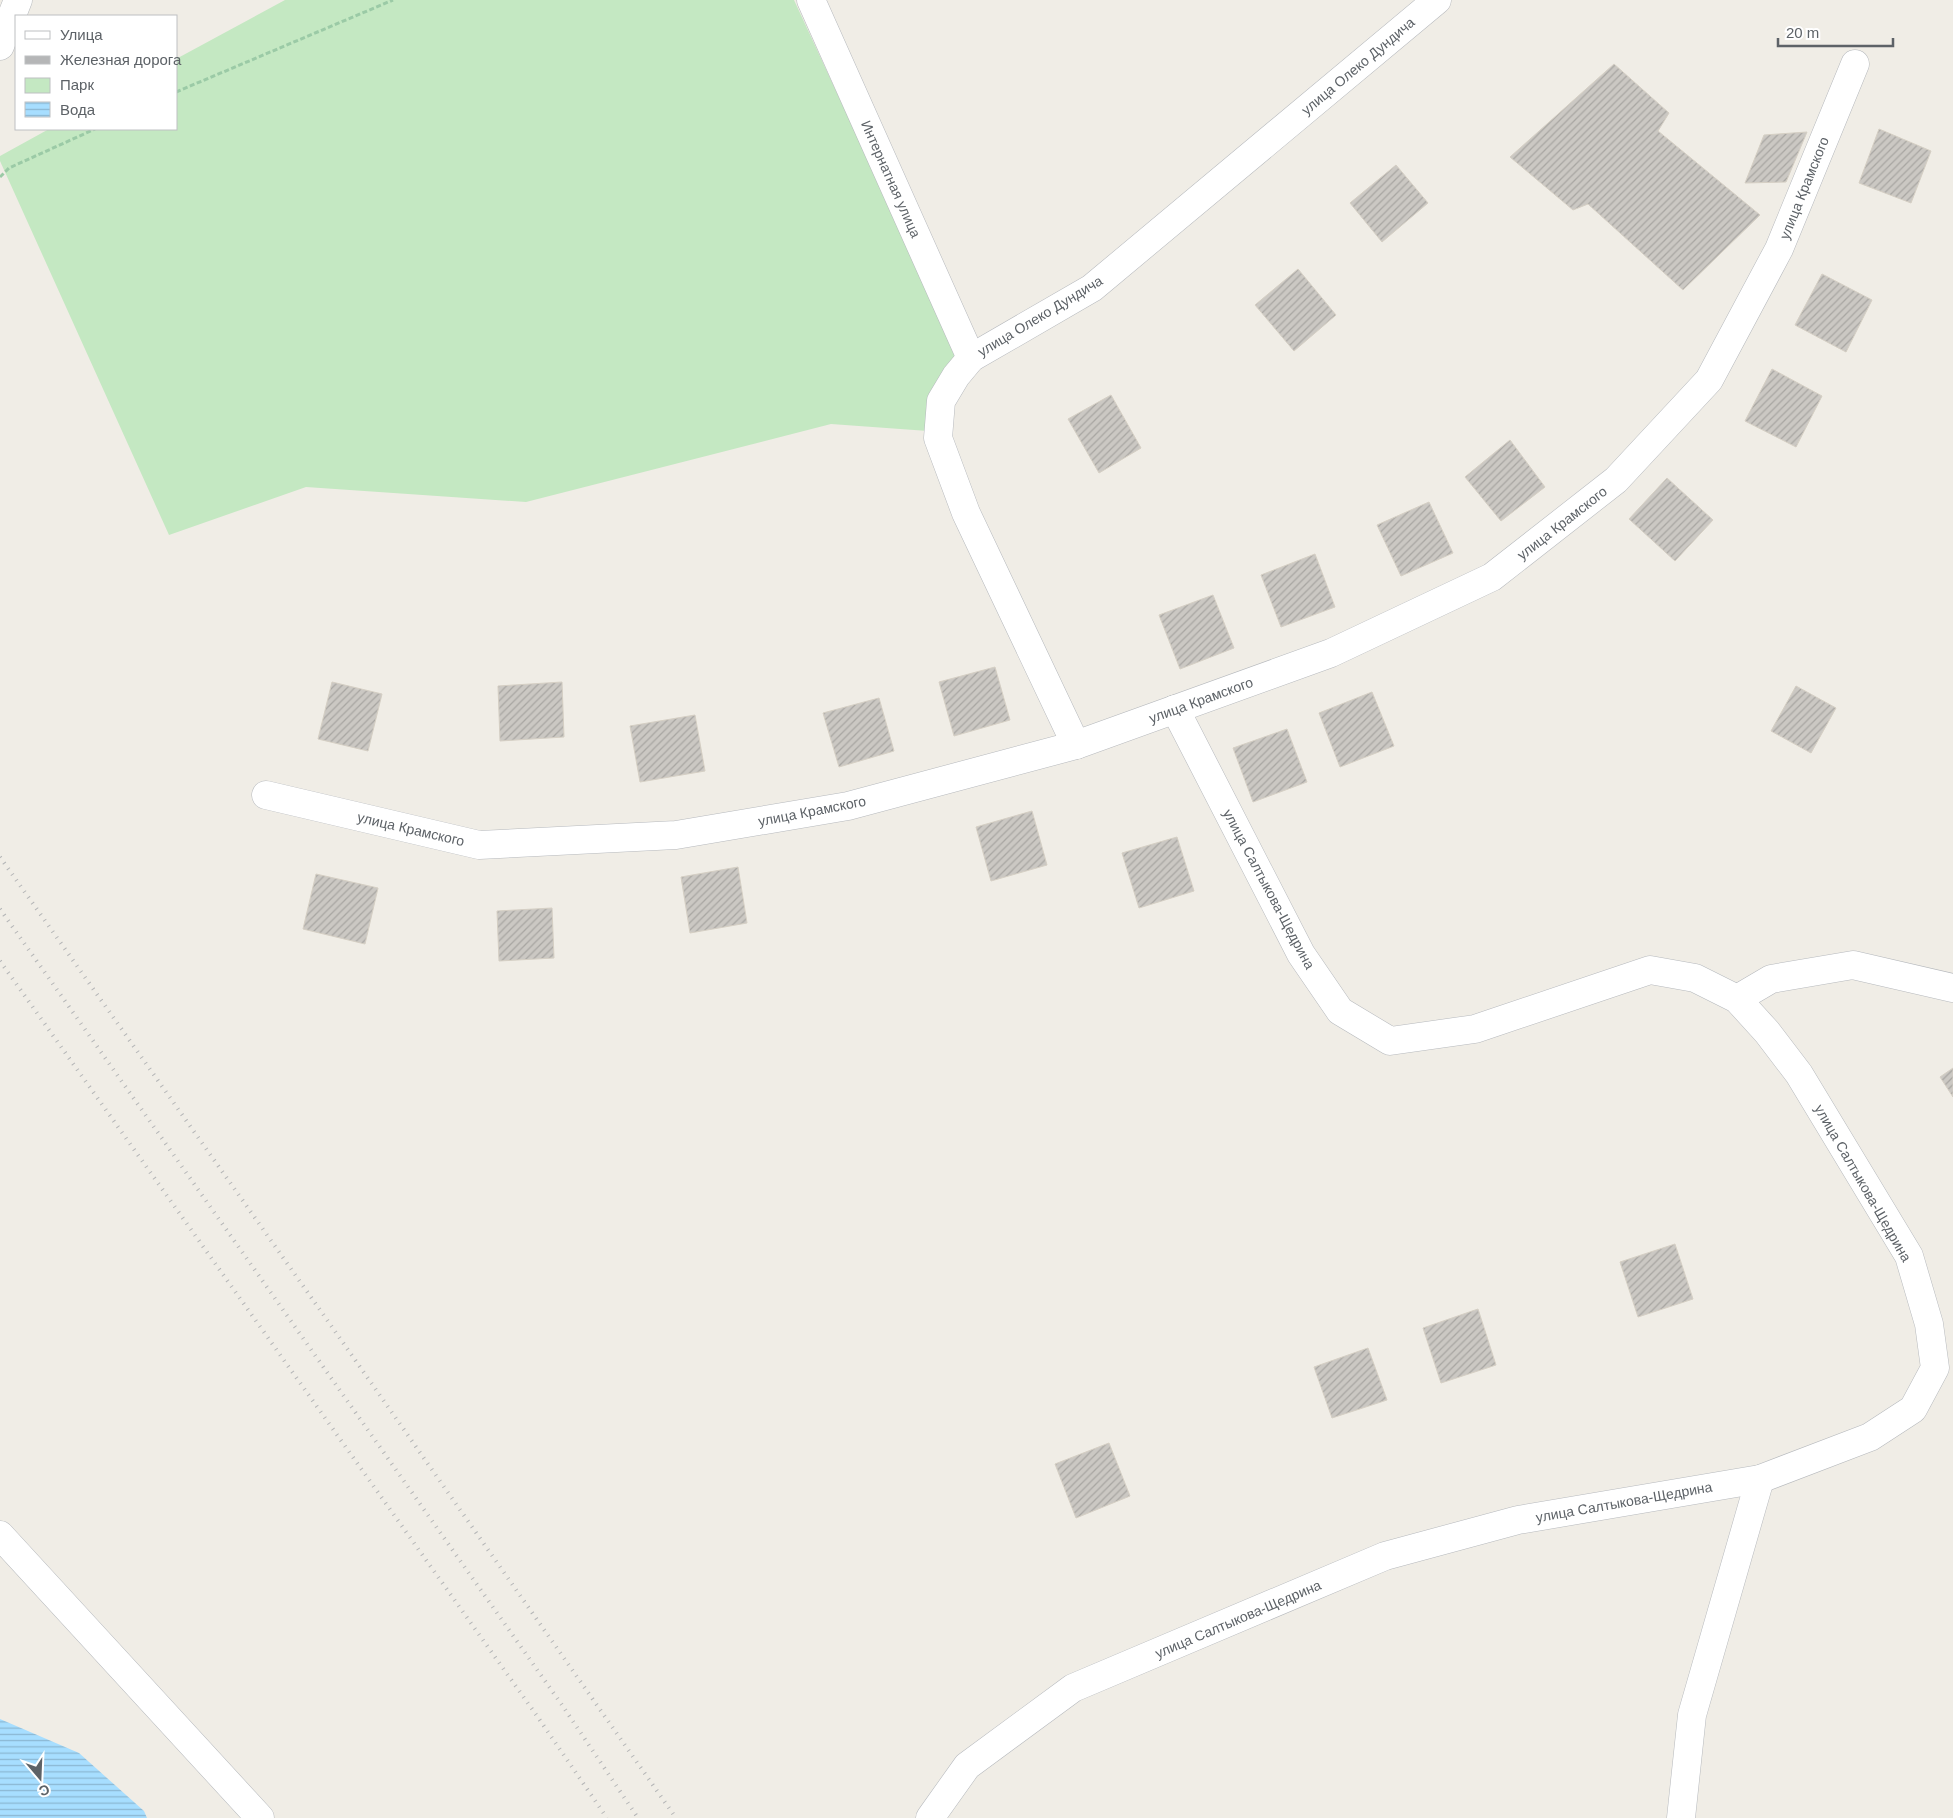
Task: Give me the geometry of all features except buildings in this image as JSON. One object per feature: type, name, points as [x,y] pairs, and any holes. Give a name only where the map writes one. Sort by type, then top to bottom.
[{"type":"street","points":[[0,46],[18,0]]},
{"type":"street","name":"Интернатная улица","points":[[811,0],[971,358]]},
{"type":"street","name":"улица Олеко Дундича","points":[[1076,745],[966,514],[938,438],[941,400],[956,376],[971,358],[1092,288],[1437,0]]},
{"type":"street","name":"улица Крамского","points":[[266,795],[479,846],[666,836],[848,806],[1076,745],[1331,653],[1492,576],[1616,480],[1709,380],[1779,249],[1855,64]]},
{"type":"street","name":"улица Салтыкова-Щедрина","points":[[930,1818],[967,1766],[1073,1688],[1385,1556],[1518,1520],[1760,1479],[1870,1437],[1912,1409],[1935,1368],[1929,1324],[1909,1256],[1799,1074],[1767,1032],[1736,999],[1695,978],[1650,970],[1475,1029],[1390,1041],[1340,1011],[1301,954],[1175,709]]},
{"type":"street","points":[[1736,999],[1771,979],[1853,965],[1953,988]]},
{"type":"street","points":[[1680,1818],[1692,1715],[1760,1479]]},
{"type":"street","points":[[0,1535],[260,1818]]},
{"type":"path","points":[[178,91],[393,0]]},
{"type":"path","points":[[0,177],[9,168],[93,130]]},
{"type":"green space","points":[[285,0],[794,0],[957,353],[937,380],[928,431],[831,424],[526,502],[306,487],[169,535],[0,161],[0,156],[47,130],[178,130],[178,58]]},
{"type":"water","points":[[0,1719],[79,1753],[144,1811],[147,1818],[0,1818]]},
{"type":"railway","points":[[0,857],[676,1818]]},
{"type":"railway","points":[[0,909],[562,1705],[638,1818]]},
{"type":"railway","points":[[0,961],[537,1716],[607,1818]]}]
